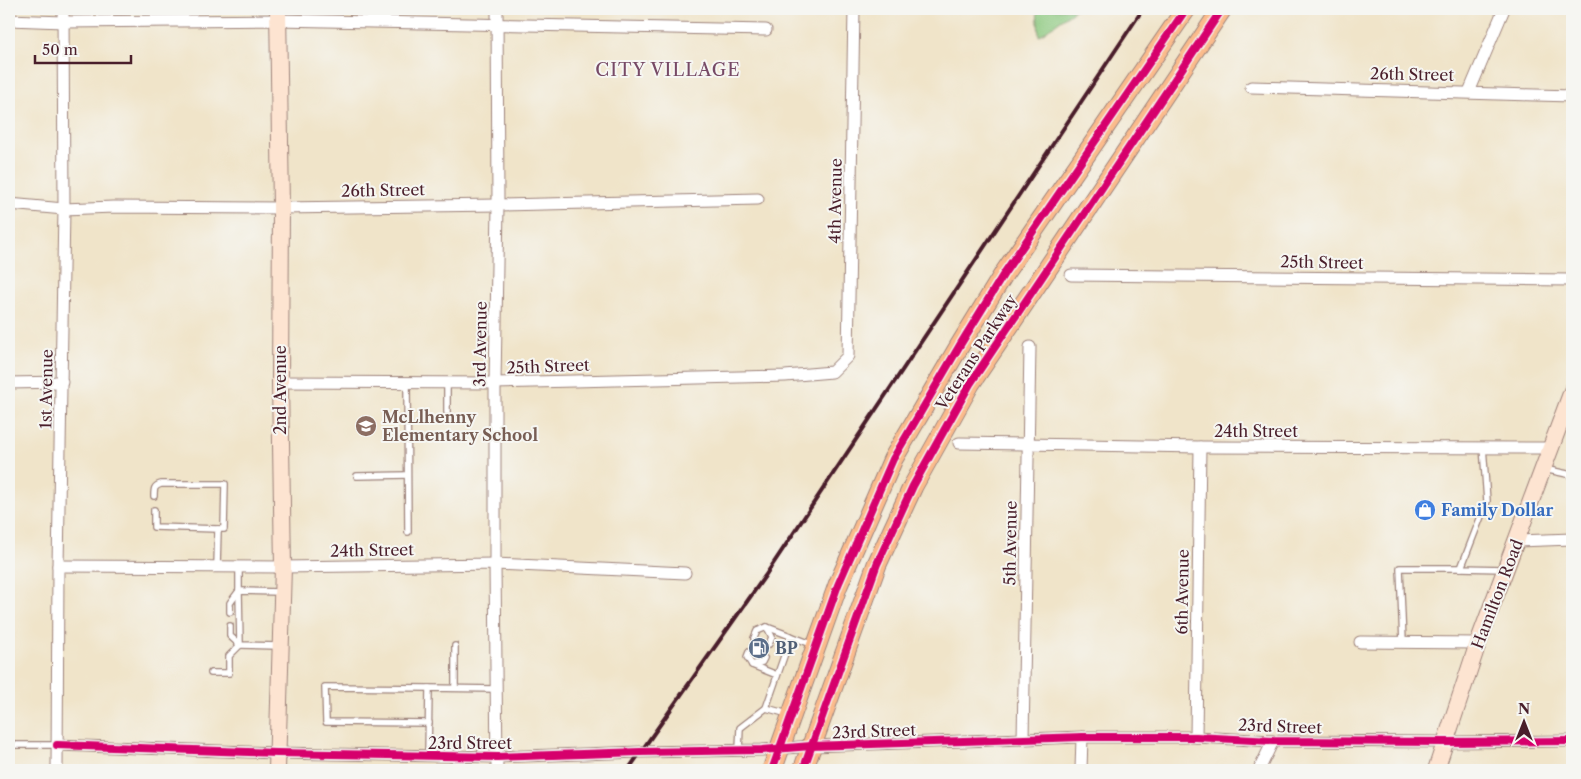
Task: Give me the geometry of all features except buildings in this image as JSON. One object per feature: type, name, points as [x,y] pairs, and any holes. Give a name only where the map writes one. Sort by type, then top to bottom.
[{"type":"main road","name":"Veterans Parkway","points":[[772,770],[838,585],[892,459],[1005,272],[1186,9]]},
{"type":"main road","name":"Veterans Parkway","points":[[803,770],[877,564],[913,486],[947,423],[970,384],[1222,9]]},
{"type":"main road","name":"2nd Avenue","points":[[277,770],[282,592],[281,208],[278,14]]},
{"type":"main road","name":"Hamilton Road","points":[[1436,770],[1478,643],[1572,392]]},
{"type":"street","name":"1st Avenue","points":[[57,770],[58,566],[64,209],[63,9]]},
{"type":"street","name":"3rd Avenue","points":[[497,9],[498,205],[495,383],[497,770]]},
{"type":"street","name":"4th Avenue","points":[[816,373],[832,372],[848,356],[854,9]]},
{"type":"street","points":[[1469,92],[1504,9]]},
{"type":"street","points":[[9,20],[63,22],[278,14],[497,23],[766,30]]},
{"type":"street","name":"26th Street","points":[[1250,87],[1572,96]]},
{"type":"street","name":"26th Street","points":[[9,204],[64,209],[113,207],[281,208],[758,199]]},
{"type":"street","name":"25th Street","points":[[1071,275],[1572,280]]},
{"type":"street","name":"5th Avenue","points":[[1023,739],[1030,347]]},
{"type":"street","name":"25th Street","points":[[280,382],[495,383],[785,376],[816,373]]},
{"type":"street","points":[[9,383],[62,382]]},
{"type":"street","name":"24th Street","points":[[959,443],[1200,447],[1552,448]]},
{"type":"street","name":"6th Avenue","points":[[1196,737],[1200,447]]},
{"type":"street","points":[[1517,541],[1572,539]]},
{"type":"street","name":"24th Street","points":[[58,566],[282,567],[495,564],[685,573]]},
{"type":"street","points":[[1360,642],[1478,643]]},
{"type":"street","points":[[1081,770],[1082,737]]},
{"type":"street","name":"23rd Street","points":[[57,745],[497,758],[1082,737],[1196,737],[1273,741],[1572,741]]},
{"type":"street","points":[[1259,770],[1273,741]]},
{"type":"lane","points":[[407,383],[408,532]]},
{"type":"lane","points":[[447,383],[447,412]]},
{"type":"lane","points":[[1461,568],[1487,501],[1483,448]]},
{"type":"lane","points":[[1544,469],[1572,475]]},
{"type":"lane","points":[[357,476],[408,475]]},
{"type":"lane","points":[[154,496],[154,489],[156,485],[160,484],[225,484],[224,529],[154,527],[154,510]]},
{"type":"lane","points":[[217,567],[218,529]]},
{"type":"lane","points":[[211,673],[229,673],[229,656],[240,645],[239,567]]},
{"type":"lane","points":[[1403,642],[1400,568],[1506,570]]},
{"type":"lane","points":[[239,591],[282,592]]},
{"type":"lane","points":[[230,612],[230,603],[239,591]]},
{"type":"lane","points":[[230,626],[230,636],[240,645],[280,646]]},
{"type":"lane","points":[[754,638],[757,631],[767,627],[816,646]]},
{"type":"lane","points":[[767,627],[772,637],[769,644]]},
{"type":"lane","points":[[739,750],[740,728],[766,708],[791,636]]},
{"type":"lane","points":[[455,646],[455,688]]},
{"type":"lane","points":[[749,652],[747,657],[752,665],[777,674]]},
{"type":"lane","points":[[752,665],[762,662],[764,658]]},
{"type":"lane","points":[[429,723],[326,722],[325,687],[496,689]]},
{"type":"lane","points":[[428,756],[429,688]]},
{"type":"lane","points":[[766,708],[793,715]]},
{"type":"lane","points":[[9,745],[57,745]]},
{"type":"green space","points":[[1037,9],[1076,9],[1039,36]]},
{"type":"railway","points":[[628,770],[765,576],[1143,9]]},
{"type":"cycle path","points":[[772,770],[838,585],[893,459],[1005,272],[1186,9]]},
{"type":"cycle path","points":[[803,770],[877,564],[913,486],[970,384],[1222,9]]},
{"type":"cycle path","points":[[57,745],[277,753],[497,757],[762,750],[811,746],[1082,737],[1196,737],[1273,741],[1572,741]]},
{"type":"place","name":"McLlhenny Elementary School","points":[[366,426]]},
{"type":"place","name":"Family Dollar","points":[[1425,510]]},
{"type":"place","name":"BP","points":[[759,648]]},
{"type":"district","name":"CITY VILLAGE","points":[[668,70]]}]
